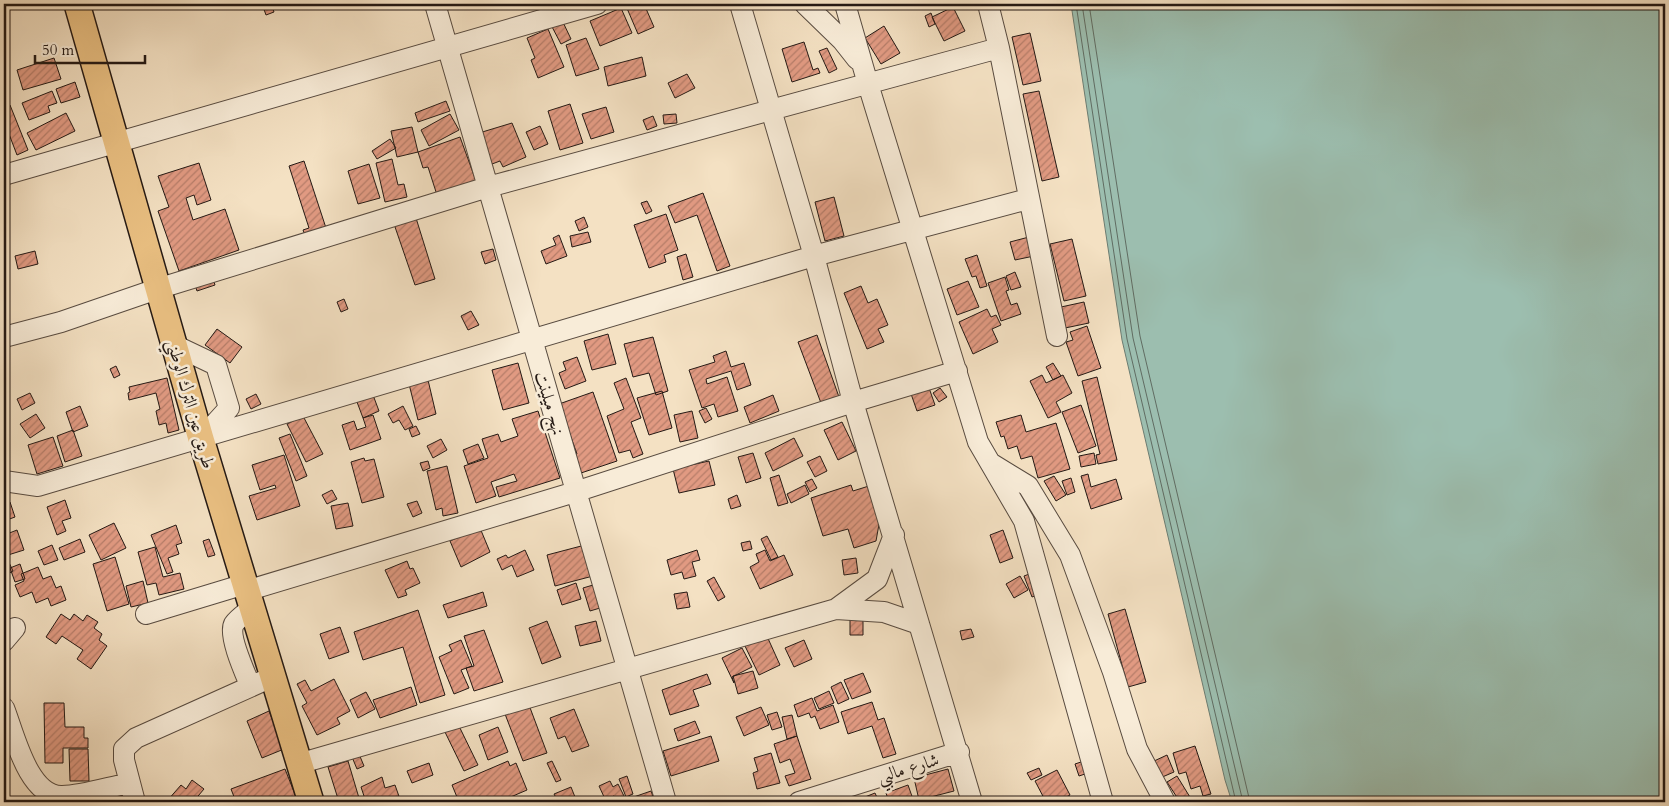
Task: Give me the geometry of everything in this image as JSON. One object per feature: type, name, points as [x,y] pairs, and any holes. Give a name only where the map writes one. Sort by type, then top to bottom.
[{"type":"main road","name":"طريق عين الترك الوطني","points":[[77,4],[201,439],[248,594],[261,681],[298,764],[310,802]]},
{"type":"street","name":"نهج ميلينت","points":[[435,4],[666,802]]},
{"type":"street","points":[[4,175],[597,4]]},
{"type":"street","points":[[740,4],[772,108],[853,402],[959,752],[972,802]]},
{"type":"street","points":[[805,4],[842,40],[865,75]]},
{"type":"street","points":[[845,4],[978,442],[1024,520],[1103,802]]},
{"type":"street","points":[[988,4],[999,48],[1057,336]]},
{"type":"street","points":[[4,337],[62,322],[158,289],[488,187],[772,108],[865,75],[999,48]]},
{"type":"street","points":[[4,480],[38,486],[814,256],[1028,199]]},
{"type":"street","points":[[174,345],[216,365],[228,408],[201,439]]},
{"type":"street","points":[[146,614],[248,594],[575,492],[853,402],[957,371]]},
{"type":"street","points":[[990,463],[1028,486],[1070,555],[1113,672],[1137,749],[1164,802]]},
{"type":"street","points":[[836,609],[877,579],[894,535]]},
{"type":"street","points":[[298,764],[836,609],[884,612],[919,624]]},
{"type":"street","points":[[135,802],[124,760],[124,749],[136,738],[261,681]]},
{"type":"street","points":[[4,708],[24,763],[39,786],[50,795],[62,796],[130,783]]},
{"type":"street","name":"شارع مالبي","points":[[799,802],[959,752]]},
{"type":"water","points":[[1071,4],[1665,4],[1665,802],[1232,802],[1225,780],[1122,340]]},
{"type":"building","points":[[262,4],[271,4],[274,12],[266,15]]},
{"type":"building","points":[[644,4],[654,27],[638,34],[626,6]]},
{"type":"building","points":[[953,7],[965,31],[944,41],[932,17]]},
{"type":"building","points":[[621,8],[632,33],[600,46],[590,21]]},
{"type":"building","points":[[931,13],[935,24],[929,27],[925,16]]},
{"type":"building","points":[[561,18],[571,39],[561,44],[550,23]]},
{"type":"building","points":[[884,26],[900,53],[881,64],[865,38]]},
{"type":"building","points":[[548,29],[564,67],[538,78],[531,60],[535,58],[527,38]]},
{"type":"building","points":[[1030,33],[1041,81],[1023,85],[1012,37]]},
{"type":"building","points":[[586,38],[599,69],[576,76],[566,45]]},
{"type":"building","points":[[804,42],[813,70],[818,68],[820,73],[792,82],[782,49]]},
{"type":"building","points":[[827,48],[837,69],[829,73],[819,51]]},
{"type":"building","points":[[642,57],[646,76],[608,86],[604,67]]},
{"type":"building","points":[[54,58],[61,79],[23,90],[17,70]]},
{"type":"building","points":[[687,74],[695,88],[675,98],[668,83]]},
{"type":"building","points":[[75,82],[80,97],[61,103],[56,89]]},
{"type":"building","points":[[52,91],[57,103],[48,106],[50,112],[29,120],[22,103]]},
{"type":"building","points":[[1039,91],[1059,177],[1042,181],[1023,94]]},
{"type":"building","points":[[446,101],[450,111],[418,122],[415,113]]},
{"type":"building","points":[[570,104],[583,143],[560,150],[548,111]]},
{"type":"building","points":[[10,105],[28,150],[17,155],[4,121],[4,107]]},
{"type":"building","points":[[606,107],[614,132],[591,139],[582,114]]},
{"type":"building","points":[[66,113],[75,131],[36,150],[27,133]]},
{"type":"building","points":[[450,114],[459,130],[429,146],[421,130]]},
{"type":"building","points":[[676,114],[677,123],[664,124],[663,115]]},
{"type":"building","points":[[653,116],[657,126],[647,130],[643,120]]},
{"type":"building","points":[[512,123],[526,157],[503,167],[500,161],[492,164],[479,133]]},
{"type":"building","points":[[540,126],[548,144],[534,150],[526,132]]},
{"type":"building","points":[[412,127],[418,152],[397,157],[391,131]]},
{"type":"building","points":[[460,137],[476,181],[437,195],[428,167],[423,168],[418,152]]},
{"type":"building","points":[[390,139],[396,148],[377,159],[372,151]]},
{"type":"building","points":[[392,159],[398,185],[404,184],[407,197],[385,202],[376,163]]},
{"type":"building","points":[[304,161],[326,228],[305,235],[303,230],[309,228],[289,166]]},
{"type":"building","points":[[199,163],[211,200],[197,205],[194,195],[186,198],[193,220],[225,209],[239,250],[179,271],[158,211],[169,207],[158,176]]},
{"type":"building","points":[[369,164],[380,198],[358,204],[348,171]]},
{"type":"building","points":[[703,193],[730,266],[717,271],[697,215],[675,223],[668,206]]},
{"type":"building","points":[[834,197],[844,236],[825,241],[815,202]]},
{"type":"building","points":[[647,201],[652,211],[646,214],[641,203]]},
{"type":"building","points":[[666,214],[678,250],[664,255],[666,262],[649,268],[634,225]]},
{"type":"building","points":[[584,217],[588,227],[579,231],[575,221]]},
{"type":"building","points":[[416,218],[435,279],[415,285],[394,224]]},
{"type":"building","points":[[588,232],[591,242],[572,247],[570,236]]},
{"type":"building","points":[[559,235],[567,256],[546,264],[541,251],[556,245],[553,238]]},
{"type":"building","points":[[1029,237],[1034,256],[1015,260],[1010,242]]},
{"type":"building","points":[[1072,239],[1086,296],[1064,301],[1050,244]]},
{"type":"building","points":[[493,249],[496,260],[485,264],[481,252]]},
{"type":"building","points":[[35,251],[38,264],[18,269],[15,256]]},
{"type":"building","points":[[686,254],[693,277],[683,280],[677,257]]},
{"type":"building","points":[[977,255],[987,286],[980,288],[976,276],[972,277],[965,259]]},
{"type":"building","points":[[1015,272],[1021,287],[1011,290],[1006,276]]},
{"type":"building","points":[[211,273],[215,285],[197,291],[193,279]]},
{"type":"building","points":[[1005,277],[1009,290],[1006,291],[1011,305],[1017,303],[1021,314],[1001,321],[988,283]]},
{"type":"building","points":[[968,281],[979,307],[957,315],[947,289]]},
{"type":"building","points":[[861,286],[868,303],[877,299],[888,325],[878,329],[884,342],[867,349],[844,293]]},
{"type":"building","points":[[344,299],[348,309],[341,312],[337,302]]},
{"type":"building","points":[[1084,302],[1089,323],[1065,328],[1061,307]]},
{"type":"building","points":[[987,309],[991,317],[996,315],[1001,325],[992,329],[998,342],[973,354],[959,322]]},
{"type":"building","points":[[471,311],[479,325],[468,330],[461,316]]},
{"type":"building","points":[[1087,326],[1101,368],[1078,376],[1066,342],[1073,340],[1070,332]]},
{"type":"building","points":[[217,329],[242,347],[230,363],[205,345]]},
{"type":"building","points":[[608,334],[616,364],[592,370],[584,341]]},
{"type":"building","points":[[817,335],[839,397],[821,403],[798,342]]},
{"type":"building","points":[[653,337],[668,391],[656,395],[649,373],[633,377],[624,344]]},
{"type":"building","points":[[726,351],[731,367],[744,363],[751,385],[737,390],[731,371],[706,379],[707,384],[727,377],[738,411],[718,417],[714,404],[702,408],[689,370],[715,362],[713,356]]},
{"type":"building","points":[[577,357],[586,381],[565,389],[559,373],[566,370],[563,362]]},
{"type":"building","points":[[518,363],[529,403],[503,410],[492,370]]},
{"type":"building","points":[[1053,363],[1061,376],[1053,380],[1046,367]]},
{"type":"building","points":[[116,366],[120,375],[114,378],[110,369]]},
{"type":"building","points":[[1042,375],[1046,383],[1063,375],[1072,393],[1056,402],[1061,412],[1048,418],[1030,381]]},
{"type":"building","points":[[1097,377],[1117,460],[1098,464],[1096,455],[1100,454],[1082,381]]},
{"type":"building","points":[[167,378],[179,430],[168,433],[166,423],[159,425],[156,411],[160,409],[156,393],[129,400],[128,393],[130,392],[129,387]]},
{"type":"building","points":[[626,378],[641,418],[631,422],[643,454],[633,458],[630,450],[619,453],[607,416],[624,409],[614,383]]},
{"type":"building","points":[[428,380],[436,414],[418,420],[409,384]]},
{"type":"building","points":[[928,385],[935,405],[917,411],[910,391]]},
{"type":"building","points":[[940,388],[947,397],[939,402],[933,393]]},
{"type":"building","points":[[662,391],[672,428],[649,435],[637,398]]},
{"type":"building","points":[[593,392],[617,461],[578,474],[572,455],[577,454],[559,404]]},
{"type":"building","points":[[30,393],[35,403],[22,410],[17,399]]},
{"type":"building","points":[[256,394],[261,404],[251,409],[246,399]]},
{"type":"building","points":[[373,395],[379,411],[363,418],[357,402]]},
{"type":"building","points":[[773,395],[779,411],[750,423],[744,407]]},
{"type":"building","points":[[1081,405],[1096,446],[1078,453],[1062,412]]},
{"type":"building","points":[[80,406],[88,426],[73,432],[66,412]]},
{"type":"building","points":[[403,406],[413,426],[405,430],[399,420],[393,423],[388,414]]},
{"type":"building","points":[[706,408],[712,419],[705,423],[699,411]]},
{"type":"building","points":[[538,411],[560,478],[499,497],[496,487],[517,481],[514,474],[491,482],[496,496],[476,503],[464,466],[488,458],[482,439],[498,434],[501,442],[518,436],[512,419]]},
{"type":"building","points":[[692,411],[698,438],[680,442],[674,415]]},
{"type":"building","points":[[36,414],[45,428],[30,438],[20,424]]},
{"type":"building","points":[[373,415],[381,439],[350,450],[342,425],[354,421],[357,430],[366,427],[363,418]]},
{"type":"building","points":[[1021,415],[1026,432],[1056,423],[1070,469],[1038,478],[1032,456],[1021,459],[1017,446],[1008,449],[1004,436],[1001,437],[996,422]]},
{"type":"building","points":[[303,416],[323,454],[306,462],[287,424]]},
{"type":"building","points":[[842,422],[856,451],[838,460],[824,430]]},
{"type":"building","points":[[416,426],[420,434],[412,437],[409,429]]},
{"type":"building","points":[[73,430],[82,456],[65,462],[57,436]]},
{"type":"building","points":[[290,434],[307,476],[296,481],[279,438]]},
{"type":"building","points":[[53,437],[63,466],[37,474],[28,445]]},
{"type":"building","points":[[794,438],[803,456],[773,471],[765,453]]},
{"type":"building","points":[[441,439],[447,450],[433,458],[427,446]]},
{"type":"building","points":[[478,444],[484,458],[468,464],[463,450]]},
{"type":"building","points":[[753,453],[761,478],[746,483],[738,457]]},
{"type":"building","points":[[1094,453],[1096,464],[1081,467],[1079,456]]},
{"type":"building","points":[[284,455],[300,506],[257,520],[249,496],[276,488],[275,485],[260,490],[252,465]]},
{"type":"building","points":[[820,456],[827,471],[815,477],[807,462]]},
{"type":"building","points":[[364,458],[365,461],[374,459],[384,497],[362,503],[351,462]]},
{"type":"building","points":[[428,461],[430,468],[423,471],[420,463]]},
{"type":"building","points":[[709,461],[715,485],[679,493],[673,469]]},
{"type":"building","points":[[447,466],[458,513],[443,516],[442,508],[436,510],[427,471]]},
{"type":"building","points":[[1088,474],[1091,487],[1116,479],[1122,499],[1091,509],[1081,476]]},
{"type":"building","points":[[779,475],[788,503],[778,506],[770,478]]},
{"type":"building","points":[[1054,476],[1066,495],[1056,501],[1044,481]]},
{"type":"building","points":[[1071,478],[1075,492],[1067,495],[1062,481]]},
{"type":"building","points":[[812,479],[817,488],[810,492],[805,482]]},
{"type":"building","points":[[805,485],[809,494],[791,503],[787,494]]},
{"type":"building","points":[[851,485],[853,491],[872,485],[881,513],[876,541],[854,548],[848,529],[823,536],[811,498]]},
{"type":"building","points":[[332,490],[337,499],[327,504],[322,495]]},
{"type":"building","points":[[4,493],[7,503],[10,502],[15,517],[4,521]]},
{"type":"building","points":[[737,495],[741,506],[731,509],[728,499]]},
{"type":"building","points":[[65,500],[71,518],[62,521],[66,531],[57,535],[47,507]]},
{"type":"building","points":[[417,501],[422,513],[413,517],[407,504]]},
{"type":"building","points":[[348,503],[353,526],[336,529],[331,506]]},
{"type":"building","points":[[4,523],[7,534],[17,530],[24,550],[8,555],[4,548]]},
{"type":"building","points":[[114,523],[126,548],[101,560],[89,535]]},
{"type":"building","points":[[176,525],[182,543],[176,545],[179,554],[168,558],[173,572],[167,574],[151,535]]},
{"type":"building","points":[[480,528],[490,552],[461,567],[450,541]]},
{"type":"building","points":[[1003,530],[1013,558],[1000,563],[990,535]]},
{"type":"building","points":[[767,536],[778,557],[771,560],[761,539]]},
{"type":"building","points":[[80,539],[85,552],[64,560],[59,548]]},
{"type":"building","points":[[209,539],[215,555],[208,557],[203,541]]},
{"type":"building","points":[[750,541],[752,549],[743,551],[741,543]]},
{"type":"building","points":[[52,545],[58,560],[44,565],[38,551]]},
{"type":"building","points":[[585,545],[593,576],[555,586],[547,555]]},
{"type":"building","points":[[155,547],[163,577],[180,573],[184,589],[159,595],[156,583],[147,585],[138,552]]},
{"type":"building","points":[[525,550],[534,570],[517,577],[512,565],[502,570],[497,559],[506,555],[508,558]]},
{"type":"building","points":[[697,550],[700,560],[692,562],[696,576],[684,579],[682,572],[671,575],[667,560]]},
{"type":"building","points":[[765,550],[770,561],[784,555],[793,575],[760,589],[750,567],[759,562],[756,554]]},
{"type":"building","points":[[4,552],[13,571],[4,576]]},
{"type":"building","points":[[115,557],[129,604],[107,611],[93,564]]},
{"type":"building","points":[[856,558],[858,573],[844,575],[842,560]]},
{"type":"building","points":[[407,561],[410,569],[413,568],[420,583],[405,590],[407,595],[398,598],[385,570]]},
{"type":"building","points":[[20,564],[25,579],[15,582],[10,568]]},
{"type":"building","points":[[38,567],[43,579],[51,576],[56,588],[61,586],[66,600],[51,606],[48,598],[36,603],[32,592],[20,597],[15,585],[24,581],[21,574]]},
{"type":"building","points":[[1032,573],[1040,594],[1032,597],[1024,576]]},
{"type":"building","points":[[1020,576],[1028,590],[1014,598],[1006,584]]},
{"type":"building","points":[[714,577],[725,597],[718,601],[707,581]]},
{"type":"building","points":[[143,581],[148,603],[131,607],[126,586]]},
{"type":"building","points":[[576,583],[581,599],[562,605],[557,590]]},
{"type":"building","points":[[593,585],[600,608],[590,611],[583,588]]},
{"type":"building","points":[[483,592],[487,606],[448,618],[443,605]]},
{"type":"building","points":[[687,592],[690,607],[677,609],[674,594]]},
{"type":"building","points":[[1125,609],[1146,682],[1128,687],[1108,614]]},
{"type":"building","points":[[418,610],[445,695],[420,703],[403,647],[363,660],[354,632]]},
{"type":"building","points":[[61,614],[70,620],[74,614],[83,621],[87,615],[98,622],[94,628],[102,634],[99,640],[107,646],[91,669],[77,659],[83,650],[62,636],[56,644],[46,637]]},
{"type":"building","points":[[850,618],[863,618],[863,635],[850,635]]},
{"type":"building","points":[[547,621],[561,657],[542,664],[529,628]]},
{"type":"building","points":[[596,621],[601,641],[580,646],[575,626]]},
{"type":"building","points":[[340,627],[349,652],[329,659],[320,634]]},
{"type":"building","points":[[971,629],[974,637],[962,640],[960,631]]},
{"type":"building","points":[[484,630],[503,682],[474,691],[466,668],[474,666],[464,636]]},
{"type":"building","points":[[766,634],[780,665],[759,675],[744,644]]},
{"type":"building","points":[[461,640],[472,666],[461,670],[469,688],[454,694],[439,657],[452,651],[449,645]]},
{"type":"building","points":[[804,640],[812,659],[794,667],[785,648]]},
{"type":"building","points":[[742,648],[752,667],[732,677],[734,683],[722,658]]},
{"type":"building","points":[[753,671],[758,688],[738,694],[733,676]]},
{"type":"building","points":[[863,673],[871,692],[852,699],[844,680]]},
{"type":"building","points":[[707,674],[711,684],[693,690],[699,706],[670,715],[662,690]]},
{"type":"building","points":[[334,679],[350,711],[337,718],[340,724],[317,735],[302,706],[307,703],[297,684],[305,680],[311,691]]},
{"type":"building","points":[[841,682],[849,699],[838,704],[831,687]]},
{"type":"building","points":[[411,687],[417,705],[380,718],[373,700]]},
{"type":"building","points":[[829,691],[834,703],[819,709],[814,698]]},
{"type":"building","points":[[366,692],[375,709],[358,718],[350,700]]},
{"type":"building","points":[[812,698],[817,711],[833,705],[839,722],[820,729],[815,716],[811,718],[809,713],[798,717],[794,705]]},
{"type":"building","points":[[872,702],[878,720],[884,718],[896,754],[883,758],[872,726],[848,734],[841,712]]},
{"type":"building","points":[[44,703],[64,703],[65,727],[84,727],[84,738],[88,738],[88,748],[63,748],[63,763],[45,763]]},
{"type":"building","points":[[529,705],[547,753],[523,761],[505,714]]},
{"type":"building","points":[[761,707],[769,725],[744,736],[736,717]]},
{"type":"building","points":[[574,709],[589,746],[572,752],[565,736],[558,739],[550,718]]},
{"type":"building","points":[[269,711],[284,749],[262,758],[247,721]]},
{"type":"building","points":[[777,712],[782,727],[772,730],[767,715]]},
{"type":"building","points":[[792,715],[797,736],[787,739],[782,717]]},
{"type":"building","points":[[695,721],[700,733],[678,741],[674,729]]},
{"type":"building","points":[[458,724],[478,765],[464,771],[444,730]]},
{"type":"building","points":[[498,727],[508,752],[488,760],[479,735]]},
{"type":"building","points":[[711,736],[719,761],[671,776],[663,751]]},
{"type":"building","points":[[797,736],[811,779],[789,786],[785,776],[795,773],[790,759],[780,763],[774,744]]},
{"type":"building","points":[[1195,746],[1211,794],[1203,796],[1200,786],[1191,789],[1186,772],[1179,774],[1173,753]]},
{"type":"building","points":[[69,749],[88,749],[89,781],[70,781]]},
{"type":"building","points":[[771,753],[780,783],[757,789],[753,773],[758,771],[754,758]]},
{"type":"building","points":[[359,754],[364,766],[357,769],[352,757]]},
{"type":"building","points":[[1167,755],[1174,772],[1160,778],[1152,762]]},
{"type":"building","points":[[1090,759],[1094,771],[1079,776],[1075,764]]},
{"type":"building","points":[[348,761],[359,798],[339,802],[328,767]]},
{"type":"building","points":[[508,761],[510,766],[516,763],[527,790],[499,802],[459,802],[452,785]]},
{"type":"building","points":[[552,761],[561,780],[556,782],[547,763]]},
{"type":"building","points":[[429,763],[433,775],[412,783],[407,771]]},
{"type":"building","points":[[1039,768],[1042,775],[1031,780],[1027,773]]},
{"type":"building","points":[[285,769],[298,802],[236,802],[231,789]]},
{"type":"building","points":[[948,769],[954,791],[919,800],[914,778]]},
{"type":"building","points":[[1057,770],[1070,795],[1057,802],[1046,802],[1035,781]]},
{"type":"building","points":[[627,776],[633,794],[626,797],[619,779]]},
{"type":"building","points":[[1177,776],[1193,802],[1180,802],[1167,782]]},
{"type":"building","points":[[382,777],[385,788],[395,785],[401,802],[366,802],[361,787]]},
{"type":"building","points":[[192,780],[204,789],[193,802],[167,801],[181,785],[186,789]]},
{"type":"building","points":[[610,781],[613,787],[618,784],[627,802],[617,802],[614,796],[605,799],[599,786]]},
{"type":"building","points":[[908,785],[914,802],[889,802],[886,793]]},
{"type":"building","points":[[571,787],[577,802],[558,802],[554,794]]},
{"type":"building","points":[[651,791],[655,802],[629,802],[628,799]]},
{"type":"building","points":[[875,793],[879,802],[855,802],[855,801]]}]
